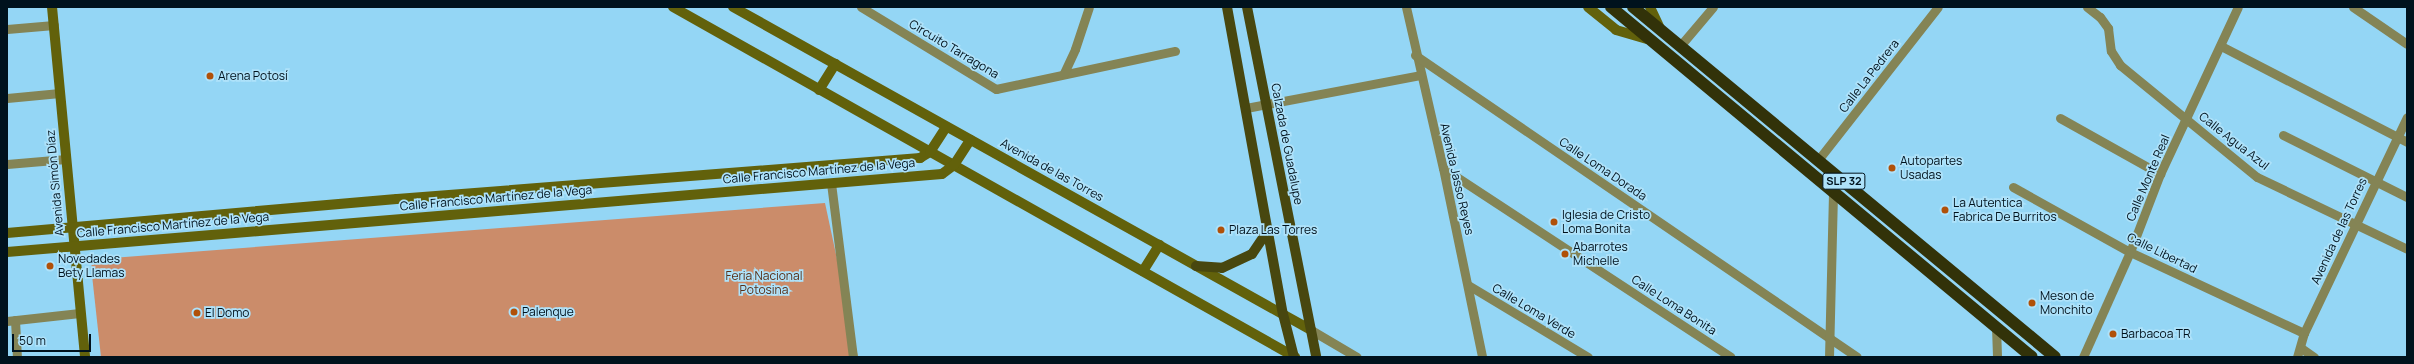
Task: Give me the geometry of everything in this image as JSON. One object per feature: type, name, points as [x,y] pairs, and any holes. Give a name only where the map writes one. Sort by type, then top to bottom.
[{"type":"highway","name":"SLP 32","points":[[1611,7],[1652,39],[2032,357]]},
{"type":"highway","name":"SLP 32","points":[[1633,7],[2054,357]]},
{"type":"main road","points":[[1227,7],[1283,314],[1294,357]]},
{"type":"main road","name":"Calzada de Guadalupe","points":[[1247,7],[1316,357]]},
{"type":"main road","points":[[1196,266],[1222,268],[1252,254],[1268,230]]},
{"type":"street","name":"Avenida Simón Díaz","points":[[52,7],[84,357]]},
{"type":"street","points":[[673,7],[1294,357]]},
{"type":"street","name":"Avenida de las Torres","points":[[733,7],[1283,314],[1357,357]]},
{"type":"street","points":[[1064,73],[1075,49],[1089,7]]},
{"type":"street","name":"Avenida Jasso Reyes","points":[[1406,7],[1415,55],[1443,168],[1482,357]]},
{"type":"street","points":[[1588,7],[1616,30],[1652,39]]},
{"type":"street","points":[[1650,7],[1660,28]]},
{"type":"street","points":[[1680,46],[1713,7]]},
{"type":"street","name":"Calle La Pedrera","points":[[1818,160],[1938,7]]},
{"type":"street","name":"Calle Agua Azul","points":[[2086,7],[2100,17],[2108,28],[2111,51],[2120,65],[2256,177],[2407,249]]},
{"type":"street","name":"Calle Monte Real","points":[[2083,357],[2130,252],[2160,174],[2222,46],[2238,7]]},
{"type":"street","points":[[2353,7],[2364,10],[2407,44]]},
{"type":"street","name":"Circuito Tarragona","points":[[864,8],[996,89],[1064,73],[1175,51]]},
{"type":"street","points":[[7,29],[54,24]]},
{"type":"street","points":[[2222,46],[2407,142]]},
{"type":"street","name":"Calle Loma Dorada","points":[[1415,55],[1857,357]]},
{"type":"street","points":[[820,90],[835,64]]},
{"type":"street","points":[[1246,108],[1420,74]]},
{"type":"street","points":[[7,98],[60,93]]},
{"type":"street","name":"Avenida de las Torres","points":[[2297,357],[2301,348],[2304,333],[2407,117]]},
{"type":"street","points":[[2060,118],[2160,174]]},
{"type":"street","name":"Calle Francisco Martínez de la Vega","points":[[7,233],[402,198],[920,158],[930,152],[946,126]]},
{"type":"street","points":[[2283,135],[2376,183],[2407,197]]},
{"type":"street","name":"Calle Francisco Martínez de la Vega","points":[[7,252],[942,174],[954,165],[970,140]]},
{"type":"street","points":[[7,164],[66,159]]},
{"type":"street","points":[[830,166],[853,357]]},
{"type":"street","name":"Calle Loma Bonita","points":[[1443,168],[1731,357]]},
{"type":"street","name":"Calle Libertad","points":[[2013,187],[2130,252],[2304,333]]},
{"type":"street","points":[[1829,357],[1833,190]]},
{"type":"street","points":[[1143,271],[1159,245]]},
{"type":"street","name":"Calle Loma Verde","points":[[1468,285],[1588,357]]},
{"type":"street","points":[[17,357],[11,321],[80,313]]},
{"type":"street","points":[[1996,327],[1997,357]]},
{"type":"street","points":[[2301,348],[2314,357]]},
{"type":"green space","name":"Feria Nacional Potosina","points":[[825,203],[858,357],[101,357],[91,266],[99,259]]},
{"type":"place","name":"Arena Potosí","points":[[210,76]]},
{"type":"place","name":"Autopartes Usadas","points":[[1892,168]]},
{"type":"place","name":"La Autentica Fabrica De Burritos","points":[[1945,210]]},
{"type":"place","name":"Iglesia de Cristo Loma Bonita","points":[[1554,222]]},
{"type":"place","name":"Plaza Las Torres","points":[[1221,230]]},
{"type":"place","name":"Abarrotes Michelle","points":[[1565,254]]},
{"type":"place","name":"Novedades Bety Llamas","points":[[50,266]]},
{"type":"place","name":"Meson de Monchito","points":[[2032,303]]},
{"type":"place","name":"Palenque","points":[[514,312]]},
{"type":"place","name":"El Domo","points":[[197,313]]},
{"type":"place","name":"Barbacoa TR","points":[[2113,334]]}]
